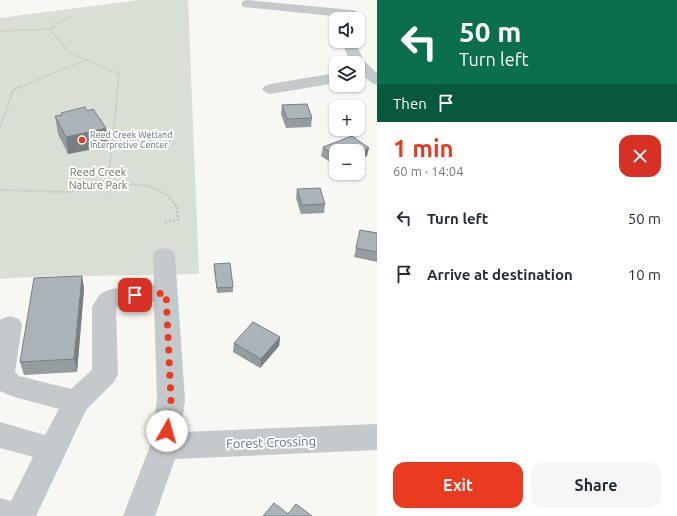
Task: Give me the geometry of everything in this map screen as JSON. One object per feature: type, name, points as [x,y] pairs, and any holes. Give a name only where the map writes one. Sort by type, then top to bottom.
[{"type":"street","points":[[352,12],[354,0]]},
{"type":"street","points":[[247,4],[329,13]]},
{"type":"street","points":[[350,48],[352,55],[367,75]]},
{"type":"street","points":[[270,89],[329,79]]},
{"type":"street","points":[[139,516],[165,446],[171,400],[164,255]]},
{"type":"street","points":[[20,516],[76,402],[105,374],[104,306],[110,299],[120,296],[166,293]]},
{"type":"street","points":[[10,325],[1,371],[4,378],[11,385],[76,402]]},
{"type":"street","points":[[0,435],[53,450]]},
{"type":"street","name":"Forest Crossing","points":[[165,446],[377,437]]},
{"type":"street","points":[[0,513],[9,516]]},
{"type":"path","points":[[0,31],[50,29],[54,28],[54,24],[71,17]]},
{"type":"path","points":[[50,29],[70,53],[119,74],[107,193]]},
{"type":"path","points":[[0,128],[13,90],[86,60]]},
{"type":"path","points":[[0,190],[70,192],[86,184],[137,184],[158,190],[170,198],[177,207],[178,220],[165,222]]},
{"type":"green space","name":"Reed Creek Nature Park","points":[[139,0],[188,0],[199,274],[30,277],[0,279],[0,18]]},
{"type":"building","points":[[307,104],[312,118],[287,119],[282,105]]},
{"type":"building","points":[[85,107],[87,111],[93,109],[106,128],[66,137],[55,116]]},
{"type":"building","points":[[352,136],[363,144],[331,144]]},
{"type":"building","points":[[329,145],[329,152],[323,147]]},
{"type":"building","points":[[320,188],[325,204],[302,205],[297,189]]},
{"type":"building","points":[[360,230],[377,233],[377,252],[356,248]]},
{"type":"building","points":[[230,263],[233,287],[217,288],[214,264]]},
{"type":"building","points":[[82,276],[74,359],[20,362],[34,278]]},
{"type":"building","points":[[253,322],[280,337],[261,359],[234,343]]},
{"type":"building","points":[[274,503],[288,514],[296,504],[312,516],[263,516]]},
{"type":"place","name":"Reed Creek Wetland Interpretive Center","points":[[82,140]]},
{"type":"route","points":[[135,295],[166,293],[171,400],[167,431]]}]
